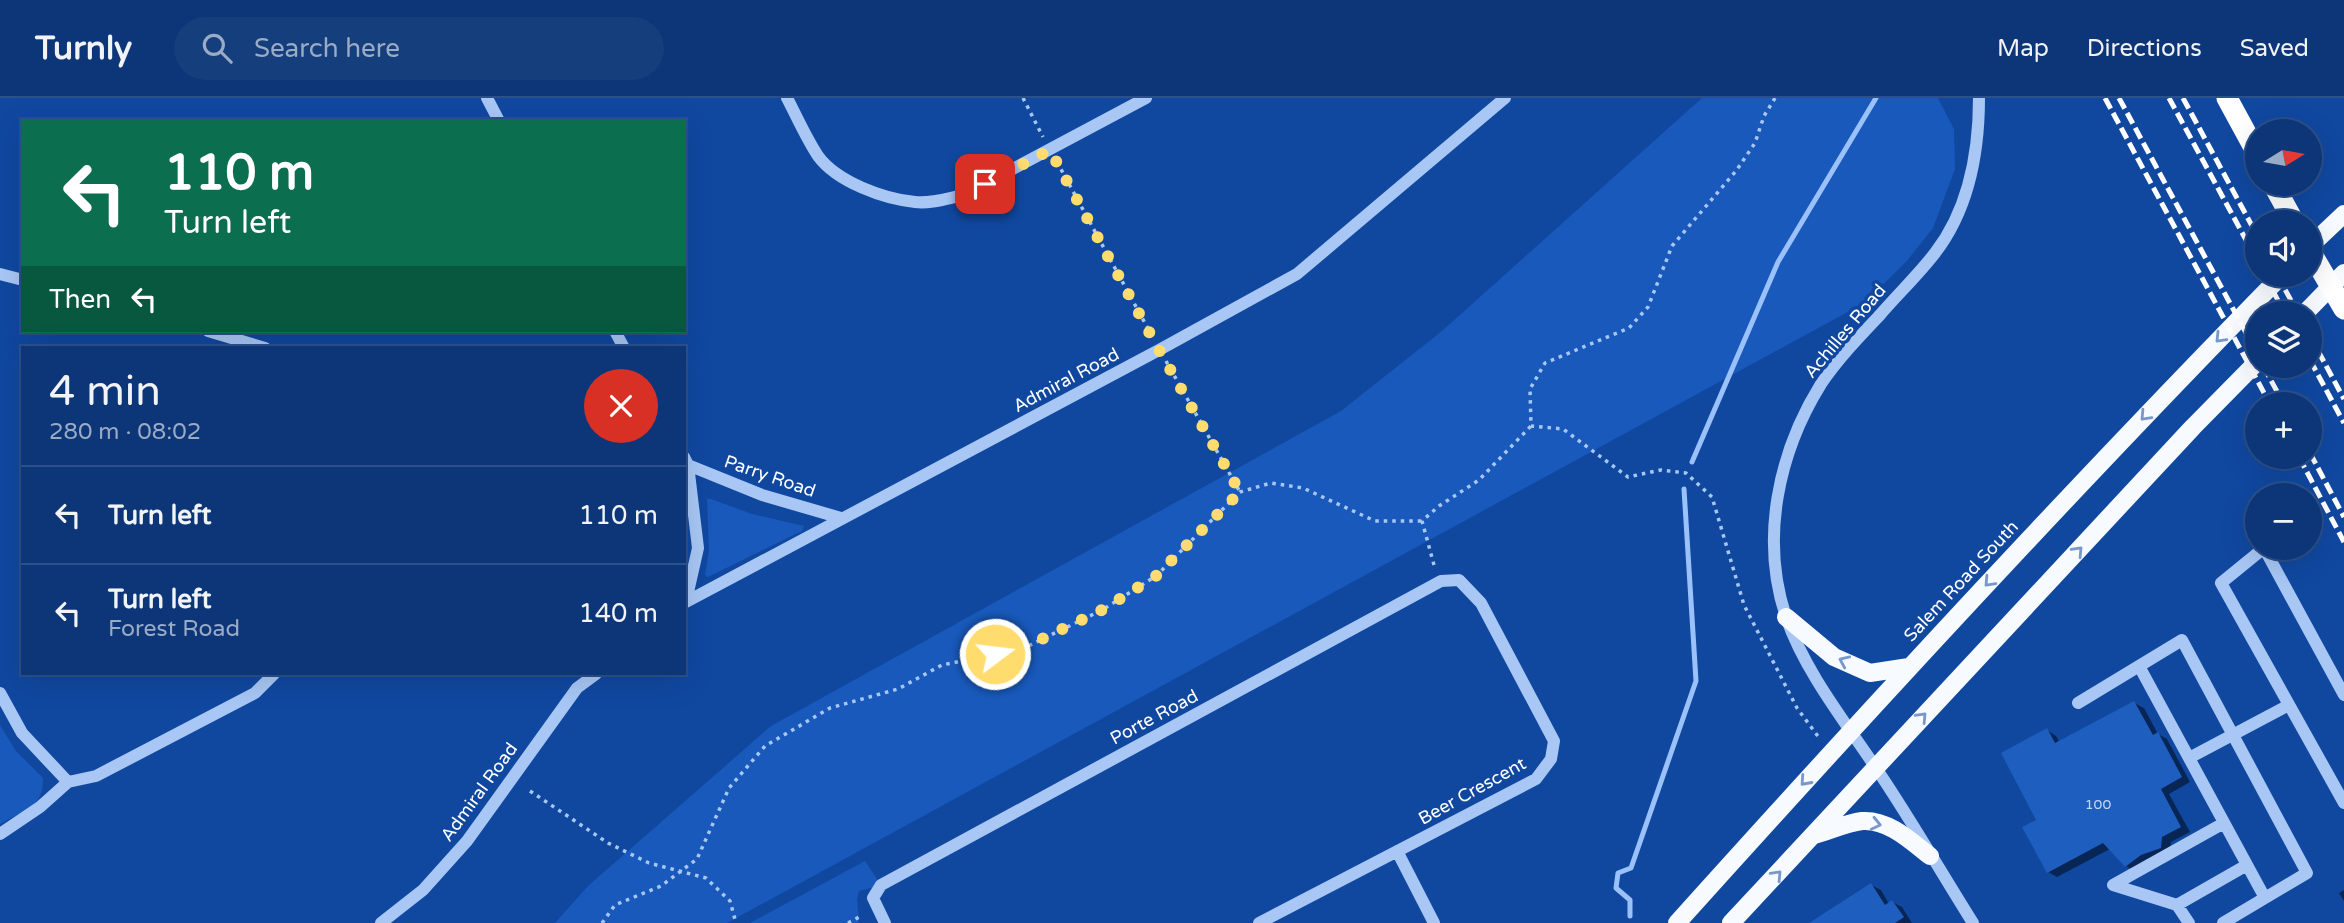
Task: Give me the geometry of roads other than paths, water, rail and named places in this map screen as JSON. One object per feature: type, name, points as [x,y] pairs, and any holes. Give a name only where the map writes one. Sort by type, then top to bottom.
[{"type":"highway","points":[[2227,98],[2245,131]]},
{"type":"highway","points":[[2322,261],[2338,279],[2344,309]]},
{"type":"main road","points":[[2322,236],[2344,214]]},
{"type":"main road","points":[[2317,301],[2338,279]]},
{"type":"main road","name":"Salem Road South","points":[[1677,923],[1850,730],[2192,366],[2270,287]]},
{"type":"main road","points":[[1740,920],[1876,767],[2245,374]]},
{"type":"main road","points":[[1786,617],[1834,657],[1870,673],[1909,667]]},
{"type":"main road","points":[[1814,835],[1861,821],[1874,821],[1894,829],[1930,856]]},
{"type":"street","points":[[487,98],[498,119]]},
{"type":"street","points":[[787,98],[819,157],[843,177],[865,190],[916,202],[964,195],[1146,98]]},
{"type":"street","name":"Admiral Road","points":[[686,601],[1297,274],[1505,98]]},
{"type":"street","name":"Achilles Road","points":[[1973,923],[1876,767],[1812,672],[1786,617],[1774,562],[1776,504],[1787,454],[1802,418],[1822,383],[1935,253],[1949,231],[1969,182],[1976,154],[1979,98]]},
{"type":"street","points":[[0,274],[21,279]]},
{"type":"street","points":[[215,333],[258,346]]},
{"type":"street","name":"Parry Road","points":[[686,461],[762,495],[841,518]]},
{"type":"street","name":"Parry Road","points":[[686,461],[698,548],[686,598]]},
{"type":"street","points":[[2344,695],[2264,548],[2221,583],[2344,803]]},
{"type":"street","name":"Beer Crescent","points":[[1259,923],[1535,779],[1551,760],[1554,741],[1481,603],[1459,580]]},
{"type":"street","name":"Porte Road","points":[[885,923],[873,898],[881,885],[1441,581],[1459,580]]},
{"type":"street","points":[[2078,703],[2182,640],[2307,873],[2223,923]]},
{"type":"street","points":[[2139,666],[2265,898]]},
{"type":"street","points":[[0,834],[40,807],[68,782],[96,776],[254,693],[273,675]]},
{"type":"street","name":"Admiral Road","points":[[381,923],[423,890],[467,841],[577,688],[595,675]]},
{"type":"street","points":[[0,693],[22,733],[68,782]]},
{"type":"street","points":[[2189,758],[2289,705]]},
{"type":"street","points":[[2189,923],[2177,905],[2113,885],[2224,823]]},
{"type":"street","points":[[1397,851],[1434,923]]},
{"type":"street","points":[[2177,905],[2247,864]]},
{"type":"waterway","points":[[1692,462],[1778,262],[1876,98]]},
{"type":"waterway","points":[[1630,916],[1630,900],[1616,888],[1618,873],[1631,868],[1696,681],[1684,489]]},
{"type":"railway","points":[[2105,98],[2264,392]]},
{"type":"railway","points":[[2119,98],[2245,331]]},
{"type":"railway","points":[[2169,98],[2245,238]]},
{"type":"railway","points":[[2183,98],[2245,213]]},
{"type":"railway","points":[[2271,287],[2278,301]]},
{"type":"railway","points":[[2284,287],[2291,301]]},
{"type":"railway","points":[[2322,358],[2344,399]]},
{"type":"railway","points":[[2270,378],[2277,392]]},
{"type":"railway","points":[[2320,378],[2344,423]]},
{"type":"railway","points":[[2305,469],[2344,542]]},
{"type":"railway","points":[[2318,469],[2344,517]]}]
